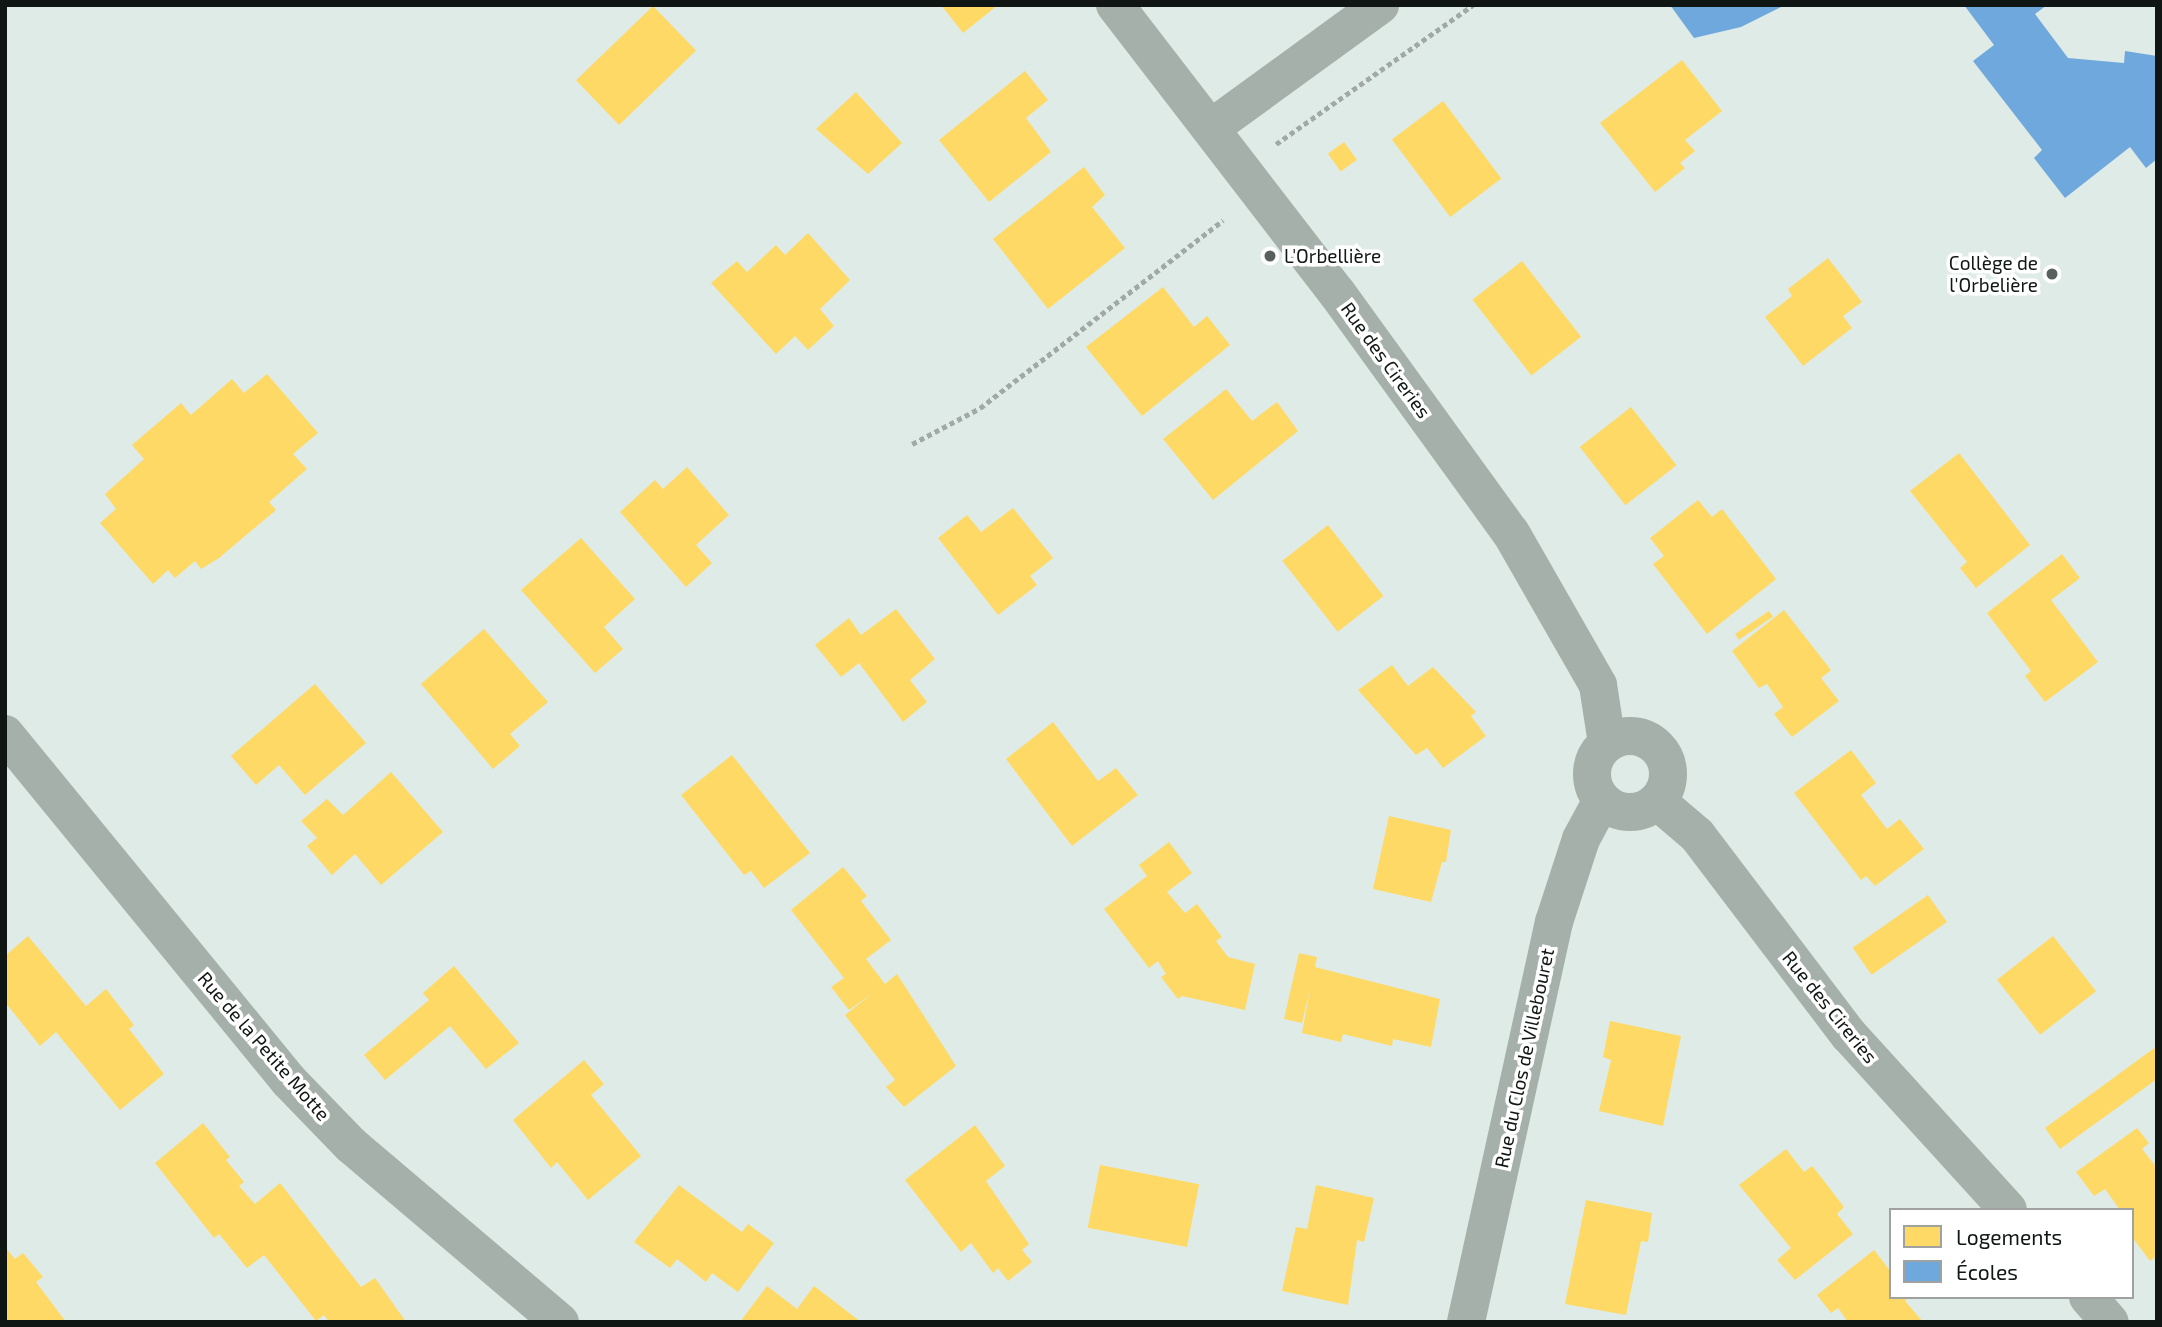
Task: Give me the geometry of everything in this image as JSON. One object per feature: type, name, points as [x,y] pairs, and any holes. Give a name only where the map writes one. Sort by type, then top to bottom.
[{"type":"street","name":"Rue des Cireries","points":[[1115,5],[1211,128],[1511,533],[1598,685],[1607,743]]},
{"type":"street","points":[[1211,128],[1380,5]]},
{"type":"street","name":"Rue de la Petite Motte","points":[[5,734],[289,1082],[351,1145],[560,1322]]},
{"type":"street","points":[[1617,737],[1641,737],[1661,752],[1668,776],[1657,801],[1629,812],[1602,800],[1591,770],[1607,743],[1617,737]]},
{"type":"street","name":"Rue du Clos de Villebouret","points":[[1466,1322],[1554,922],[1581,839],[1602,800]]},
{"type":"street","name":"Rue des Cireries","points":[[1657,801],[1697,835],[1849,1035],[2006,1208]]},
{"type":"street","points":[[2090,1299],[2110,1322]]},
{"type":"path","points":[[1268,149],[1473,5]]},
{"type":"path","points":[[912,444],[980,408],[1229,215]]},
{"type":"building: Logements","points":[[941,5],[998,5],[963,33]]},
{"type":"building: Logements","points":[[653,6],[696,51],[619,125],[576,80]]},
{"type":"building: Logements","points":[[1682,60],[1722,111],[1685,140],[1695,151],[1680,163],[1685,168],[1655,192],[1600,123]]},
{"type":"building: Logements","points":[[1025,71],[1048,100],[1026,118],[1051,152],[989,202],[939,140]]},
{"type":"building: Logements","points":[[856,92],[902,143],[868,174],[816,129]]},
{"type":"building: Logements","points":[[1443,101],[1501,178],[1450,217],[1392,140]]},
{"type":"building: Logements","points":[[1344,142],[1357,160],[1341,172],[1328,154]]},
{"type":"building: Logements","points":[[1084,167],[1105,195],[1092,207],[1125,248],[1048,309],[993,239]]},
{"type":"building: Logements","points":[[808,233],[850,280],[820,309],[834,326],[808,350],[795,336],[776,354],[711,283],[737,261],[747,272],[776,245],[785,255]]},
{"type":"building: Logements","points":[[1828,258],[1862,302],[1843,316],[1852,328],[1803,366],[1765,317],[1792,296],[1788,289]]},
{"type":"building: Logements","points":[[1522,261],[1581,337],[1531,375],[1472,300]]},
{"type":"building: Logements","points":[[1163,287],[1194,327],[1207,316],[1230,345],[1142,416],[1086,347]]},
{"type":"building: Logements","points":[[267,374],[318,433],[293,454],[307,469],[269,502],[276,510],[219,558],[201,569],[195,561],[175,578],[168,570],[153,584],[100,523],[116,509],[105,494],[144,459],[132,445],[181,403],[191,415],[232,379],[244,393]]},
{"type":"building: Logements","points":[[1226,389],[1252,421],[1277,402],[1298,431],[1213,500],[1163,439]]},
{"type":"building: Logements","points":[[1631,407],[1677,465],[1625,505],[1580,447]]},
{"type":"building: Logements","points":[[1959,453],[2030,545],[1976,588],[1960,568],[1967,562],[1910,491]]},
{"type":"building: Logements","points":[[687,467],[729,515],[696,545],[712,563],[686,587],[620,512],[655,480],[663,489]]},
{"type":"building: Logements","points":[[1698,500],[1712,517],[1722,509],[1776,579],[1707,634],[1653,564],[1664,556],[1650,538]]},
{"type":"building: Logements","points":[[1013,508],[1053,558],[1030,576],[1037,585],[998,615],[938,538],[967,515],[981,532]]},
{"type":"building: Logements","points":[[1328,525],[1383,596],[1338,632],[1282,561]]},
{"type":"building: Logements","points":[[581,538],[635,599],[604,627],[623,649],[595,673],[521,590]]},
{"type":"building: Logements","points":[[2062,554],[2080,578],[2051,600],[2098,662],[2045,702],[2025,676],[2031,671],[1987,613]]},
{"type":"building: Logements","points":[[896,609],[935,659],[910,680],[927,702],[903,722],[859,663],[841,677],[815,645],[849,618],[861,635]]},
{"type":"building: Logements","points":[[1784,610],[1831,670],[1821,678],[1839,701],[1792,737],[1774,714],[1783,707],[1767,684],[1759,688],[1732,651]]},
{"type":"building: Logements","points":[[1769,611],[1773,617],[1739,640],[1735,634]]},
{"type":"building: Logements","points":[[484,629],[548,702],[510,734],[520,746],[493,769],[421,684]]},
{"type":"building: Logements","points":[[1392,665],[1408,686],[1433,667],[1476,712],[1471,716],[1486,736],[1443,768],[1427,748],[1416,755],[1358,690]]},
{"type":"building: Logements","points":[[315,684],[366,743],[305,795],[279,765],[256,785],[231,756]]},
{"type":"building: Logements","points":[[1053,722],[1098,781],[1116,768],[1138,795],[1072,846],[1006,759]]},
{"type":"building: Logements","points":[[1851,750],[1876,783],[1861,795],[1887,829],[1900,819],[1924,849],[1875,886],[1866,876],[1861,880],[1794,793]]},
{"type":"building: Logements","points":[[732,755],[810,853],[764,888],[751,871],[744,875],[681,795]]},
{"type":"building: Logements","points":[[391,772],[443,832],[381,885],[355,854],[332,875],[307,846],[317,838],[301,821],[327,799],[343,815]]},
{"type":"building: Logements","points":[[1389,816],[1451,830],[1446,862],[1442,862],[1431,902],[1373,889]]},
{"type":"building: Logements","points":[[1169,842],[1192,873],[1167,892],[1185,913],[1197,904],[1222,937],[1216,941],[1228,957],[1255,964],[1245,1010],[1182,996],[1178,999],[1161,977],[1166,974],[1158,961],[1149,968],[1104,909],[1147,876],[1139,865]]},
{"type":"building: Logements","points":[[843,867],[867,896],[861,901],[891,940],[866,959],[885,984],[897,974],[956,1066],[904,1107],[886,1087],[895,1080],[845,1015],[873,993],[849,1010],[831,987],[844,978],[791,910]]},
{"type":"building: Logements","points":[[1928,895],[1947,922],[1872,975],[1853,948]]},
{"type":"building: Logements","points":[[28,936],[86,1006],[106,989],[134,1025],[129,1029],[164,1074],[120,1110],[56,1032],[40,1046],[5,1002],[5,956]]},
{"type":"building: Logements","points":[[2053,936],[2096,991],[2040,1035],[1997,980]]},
{"type":"building: Logements","points":[[1299,953],[1317,957],[1315,967],[1440,999],[1431,1047],[1393,1039],[1392,1046],[1343,1034],[1341,1042],[1302,1033],[1310,989],[1302,1023],[1284,1019]]},
{"type":"building: Logements","points":[[454,966],[519,1043],[486,1069],[450,1026],[385,1080],[364,1055],[429,1000],[423,993]]},
{"type":"building: Logements","points":[[1610,1021],[1681,1036],[1663,1126],[1599,1111],[1611,1060],[1603,1057]]},
{"type":"building: Logements","points":[[2157,1046],[2157,1079],[2060,1149],[2045,1128]]},
{"type":"building: Logements","points":[[584,1060],[604,1084],[591,1095],[641,1156],[588,1200],[557,1162],[551,1168],[513,1120]]},
{"type":"building: Logements","points":[[203,1123],[230,1157],[226,1160],[244,1182],[239,1186],[255,1204],[280,1183],[361,1287],[375,1278],[406,1322],[329,1322],[324,1315],[316,1321],[264,1255],[247,1268],[219,1234],[214,1238],[155,1163]]},
{"type":"building: Logements","points":[[975,1125],[1005,1166],[986,1181],[1029,1244],[1022,1250],[1032,1262],[1008,1281],[998,1268],[993,1273],[971,1243],[961,1252],[905,1180]]},
{"type":"building: Logements","points":[[2137,1128],[2149,1143],[2142,1149],[2157,1168],[2157,1256],[2150,1261],[2134,1240],[2134,1208],[2119,1208],[2105,1189],[2094,1196],[2076,1172]]},
{"type":"building: Logements","points":[[1786,1149],[1804,1172],[1812,1166],[1821,1177],[1844,1207],[1837,1214],[1853,1234],[1795,1280],[1777,1260],[1791,1248],[1739,1185]]},
{"type":"building: Logements","points":[[1100,1165],[1199,1184],[1187,1247],[1088,1228]]},
{"type":"building: Logements","points":[[679,1185],[742,1232],[748,1224],[774,1243],[738,1292],[712,1273],[706,1282],[677,1259],[670,1268],[634,1242]]},
{"type":"building: Logements","points":[[1316,1185],[1374,1198],[1364,1242],[1357,1240],[1348,1305],[1282,1291],[1296,1227],[1307,1229]]},
{"type":"building: Logements","points":[[1586,1200],[1652,1213],[1648,1242],[1641,1241],[1626,1315],[1565,1304]]},
{"type":"building: Logements","points":[[5,1247],[15,1259],[23,1253],[43,1277],[36,1282],[66,1322],[5,1322]]},
{"type":"building: Logements","points":[[1874,1250],[1889,1269],[1889,1299],[1907,1299],[1905,1301],[1923,1322],[1848,1322],[1838,1308],[1831,1313],[1817,1295]]},
{"type":"building: Logements","points":[[767,1286],[797,1309],[814,1286],[861,1322],[740,1322]]},
{"type":"building: Écoles","points":[[1670,5],[1785,5],[1741,27],[1694,38]]},
{"type":"building: Écoles","points":[[1964,5],[2047,5],[2035,14],[2068,58],[2124,63],[2125,51],[2157,56],[2157,159],[2146,168],[2130,147],[2065,198],[2034,158],[2042,150],[1973,61],[1994,45]]},
{"type":"place","name":"L'Orbellière","points":[[1270,256]]},
{"type":"place","name":"Collège de l'Orbelière","points":[[2052,274]]}]
